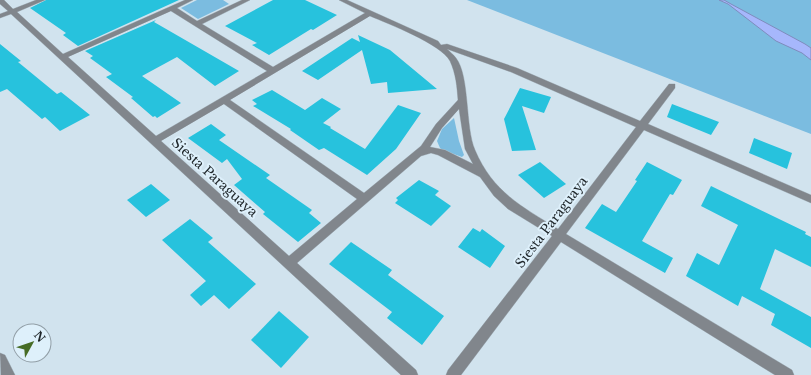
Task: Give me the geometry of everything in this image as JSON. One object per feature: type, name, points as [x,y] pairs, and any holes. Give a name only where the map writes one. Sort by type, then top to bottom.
[{"type":"street","name":"Siesta Paraguaya","points":[[0,0],[411,375]]},
{"type":"street","points":[[0,16],[42,0]]},
{"type":"street","points":[[62,57],[190,0]]},
{"type":"street","points":[[197,24],[236,2],[247,0]]},
{"type":"street","points":[[342,0],[435,43],[514,70],[811,199]]},
{"type":"street","points":[[171,8],[273,71]]},
{"type":"street","points":[[155,141],[370,13]]},
{"type":"street","points":[[435,43],[447,52],[457,67],[470,149],[485,177],[498,194],[512,206],[787,375]]},
{"type":"street","name":"Siesta Paraguaya","points":[[453,375],[672,86]]},
{"type":"street","points":[[224,100],[364,200]]},
{"type":"street","points":[[289,263],[424,148],[439,126],[462,101]]},
{"type":"street","points":[[417,154],[426,150],[435,150],[473,168],[485,177]]},
{"type":"street","points":[[0,360],[8,375]]},
{"type":"shaded area","points":[[197,0],[223,0],[229,4],[198,19],[181,8]]},
{"type":"shaded area","points":[[467,0],[811,0],[811,134]]},
{"type":"shaded area","points":[[719,0],[724,0],[805,44],[811,48],[811,60],[802,53],[776,41],[728,4]]},
{"type":"shaded area","points":[[454,118],[464,155],[462,157],[442,150],[437,141],[442,129]]},
{"type":"building","points":[[46,0],[179,0],[78,46],[63,35],[66,33],[30,8]]},
{"type":"building","points":[[273,0],[305,0],[337,15],[269,55],[252,45],[257,43],[225,26]]},
{"type":"building","points":[[156,20],[154,22],[239,71],[215,86],[177,57],[142,76],[181,103],[157,118],[155,116],[153,117],[131,98],[133,97],[106,77],[112,74],[90,58],[93,56],[85,51]]},
{"type":"building","points":[[358,35],[390,50],[437,89],[388,93],[387,82],[371,84],[362,50],[318,80],[302,71],[352,38],[360,42]]},
{"type":"building","points":[[0,44],[21,61],[18,62],[57,94],[61,92],[90,115],[60,131],[45,117],[42,119],[7,89],[0,92]]},
{"type":"building","points":[[520,88],[551,97],[544,113],[522,106],[536,150],[512,151],[504,119]]},
{"type":"building","points":[[272,90],[305,110],[322,98],[341,109],[323,123],[365,149],[398,105],[421,113],[396,149],[367,175],[324,148],[319,150],[290,130],[291,129],[253,106],[257,104],[252,100]]},
{"type":"building","points":[[672,104],[719,122],[711,135],[667,117]]},
{"type":"building","points":[[211,124],[226,135],[219,140],[270,175],[266,178],[312,210],[309,213],[321,223],[298,242],[263,214],[265,212],[234,185],[242,179],[227,159],[222,163],[188,138]]},
{"type":"building","points":[[754,138],[792,153],[787,169],[749,153]]},
{"type":"building","points":[[540,162],[566,184],[544,198],[518,175]]},
{"type":"building","points":[[647,162],[682,180],[673,195],[670,194],[642,241],[673,258],[665,273],[585,228],[602,204],[616,212],[637,181],[635,180]]},
{"type":"building","points":[[419,180],[439,191],[435,195],[451,206],[431,226],[395,203],[398,200],[396,198]]},
{"type":"building","points":[[151,184],[170,200],[146,217],[127,200]]},
{"type":"building","points":[[711,186],[806,232],[805,234],[811,237],[811,267],[775,249],[760,289],[811,317],[811,348],[771,325],[775,314],[742,296],[738,306],[686,276],[697,253],[719,265],[738,225],[701,206]]},
{"type":"building","points":[[190,219],[213,238],[208,242],[256,284],[229,309],[214,295],[201,306],[190,295],[206,281],[162,240]]},
{"type":"building","points":[[473,228],[480,232],[482,229],[505,246],[490,268],[458,247]]},
{"type":"building","points":[[351,242],[392,270],[388,275],[444,316],[422,345],[387,318],[392,312],[329,264]]},
{"type":"building","points":[[279,311],[309,337],[281,368],[251,340]]}]
